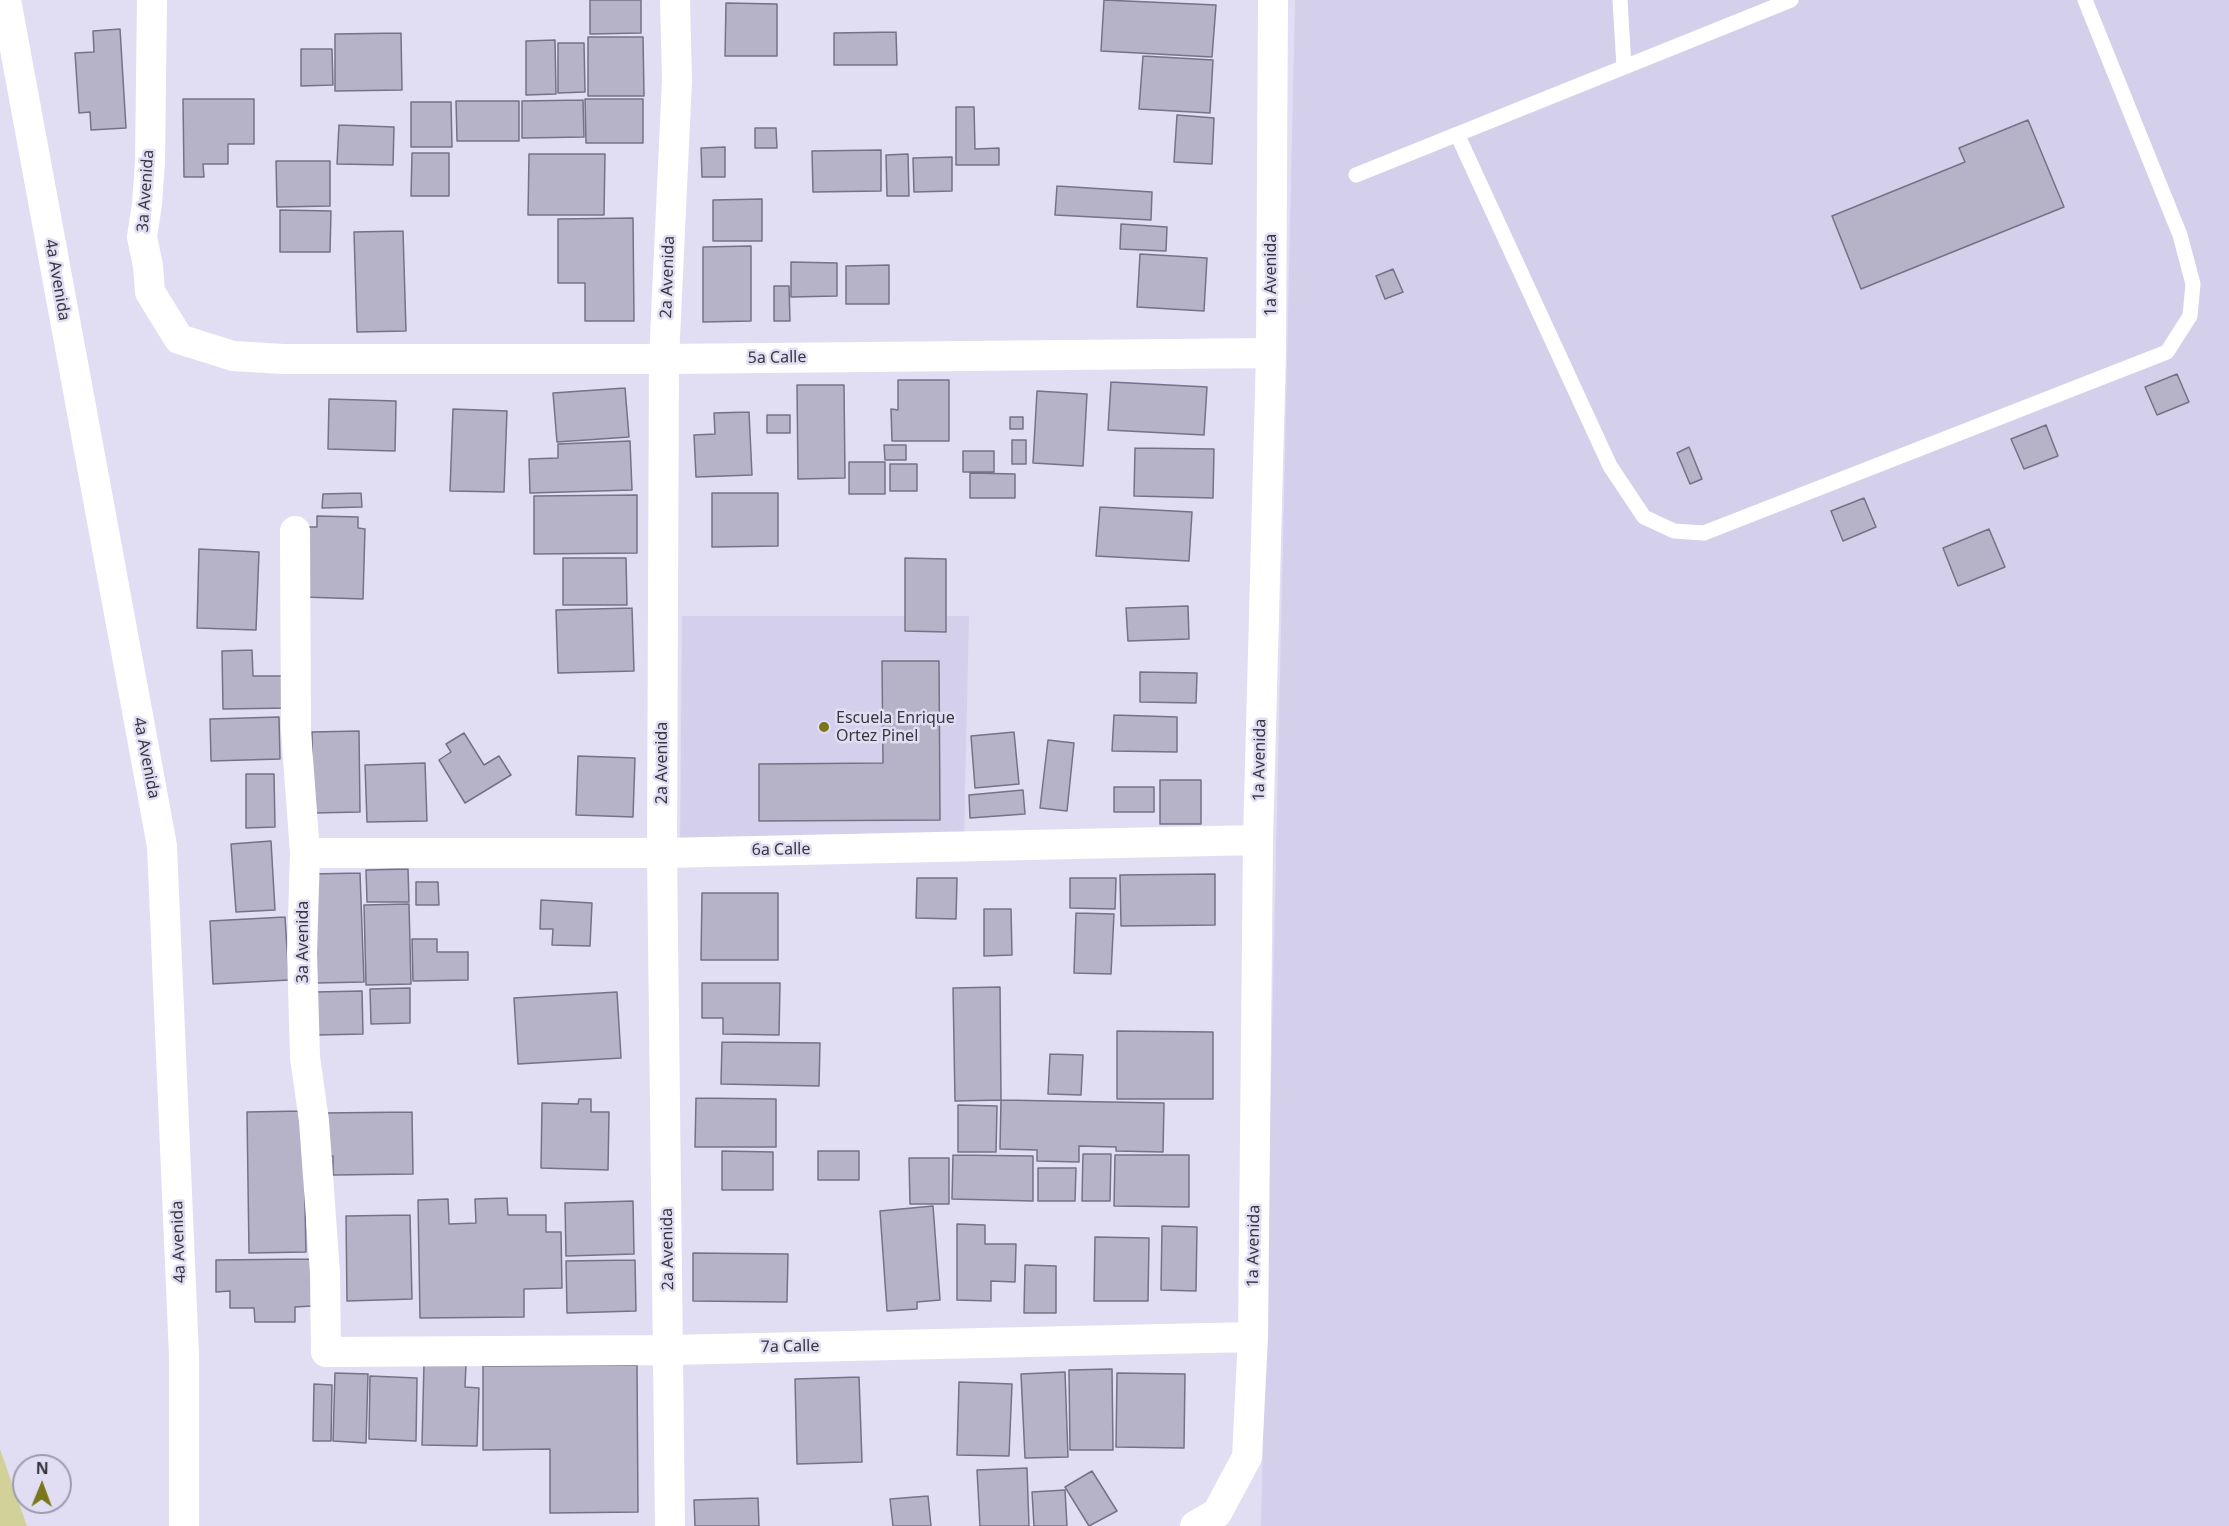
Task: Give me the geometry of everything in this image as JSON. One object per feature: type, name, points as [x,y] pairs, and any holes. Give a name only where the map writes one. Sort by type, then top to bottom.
[{"type":"street","name":"4a Avenida","points":[[6,0],[162,846],[184,1356],[184,1526]]},
{"type":"street","name":"3a Avenida","points":[[152,0],[150,162],[142,237],[150,292],[178,339],[233,356],[283,359]]},
{"type":"street","name":"2a Avenida","points":[[670,1526],[662,853],[664,359],[677,80],[675,0]]},
{"type":"street","name":"1a Avenida","points":[[1206,1520],[1247,1457],[1253,1337],[1258,840],[1271,353],[1273,0]]},
{"type":"street","name":"5a Calle","points":[[283,359],[664,359],[1271,353]]},
{"type":"street","name":"3a Avenida","points":[[295,531],[296,731],[305,853],[302,953],[305,1057],[314,1120],[325,1273],[326,1352]]},
{"type":"street","name":"6a Calle","points":[[305,853],[662,853],[1258,840]]},
{"type":"street","name":"7a Calle","points":[[326,1352],[669,1350],[1253,1337]]},
{"type":"lane","points":[[1620,0],[1624,67]]},
{"type":"lane","points":[[1356,175],[1791,0]]},
{"type":"lane","points":[[1457,134],[1610,466],[1644,517],[1674,531],[1704,532],[2167,352],[2190,316],[2193,284],[2180,235],[2085,0]]},
{"type":"shaded area","points":[[1295,0],[2229,0],[2229,1526],[1261,1526]]},
{"type":"shaded area","name":"Escuela Enrique Ortez Pinel","points":[[682,616],[969,616],[964,838],[680,842]]},
{"type":"shaded area","points":[[0,1449],[12,1483],[12,1514],[23,1514],[27,1526],[0,1526]]},
{"type":"building","points":[[590,0],[641,0],[641,33],[590,34]]},
{"type":"building","points":[[1104,0],[1216,5],[1212,57],[1101,51]]},
{"type":"building","points":[[726,3],[777,4],[777,56],[725,56]]},
{"type":"building","points":[[120,29],[126,128],[91,130],[90,112],[79,113],[75,53],[94,52],[93,31]]},
{"type":"building","points":[[896,32],[897,65],[834,65],[834,33]]},
{"type":"building","points":[[401,33],[402,90],[335,91],[335,34]]},
{"type":"building","points":[[588,37],[643,37],[644,96],[588,96]]},
{"type":"building","points":[[555,40],[556,94],[526,95],[526,41]]},
{"type":"building","points":[[558,43],[584,43],[585,92],[558,93]]},
{"type":"building","points":[[301,49],[332,49],[333,85],[301,86]]},
{"type":"building","points":[[1143,56],[1213,60],[1210,113],[1139,109]]},
{"type":"building","points":[[183,99],[254,99],[254,144],[228,144],[228,164],[203,164],[204,177],[184,177]]},
{"type":"building","points":[[585,99],[643,99],[643,143],[586,143]]},
{"type":"building","points":[[583,100],[584,137],[522,138],[522,101]]},
{"type":"building","points":[[456,101],[519,101],[519,141],[457,141]]},
{"type":"building","points":[[411,102],[451,102],[452,147],[411,147]]},
{"type":"building","points":[[956,107],[974,107],[975,149],[999,148],[999,165],[956,165]]},
{"type":"building","points":[[1177,115],[1214,118],[1212,164],[1174,162]]},
{"type":"building","points":[[2028,120],[2064,207],[1861,289],[1832,216],[1965,162],[1959,148]]},
{"type":"building","points":[[339,125],[394,127],[393,165],[337,164]]},
{"type":"building","points":[[755,128],[776,128],[777,148],[755,148]]},
{"type":"building","points":[[725,147],[725,177],[702,177],[701,148]]},
{"type":"building","points":[[881,150],[881,191],[813,192],[812,151]]},
{"type":"building","points":[[412,153],[449,153],[449,196],[411,196]]},
{"type":"building","points":[[529,154],[605,154],[604,215],[528,215]]},
{"type":"building","points":[[908,154],[909,196],[887,196],[886,155]]},
{"type":"building","points":[[952,157],[952,191],[914,192],[913,158]]},
{"type":"building","points":[[276,161],[330,161],[330,206],[277,207]]},
{"type":"building","points":[[1057,186],[1152,192],[1151,220],[1055,215]]},
{"type":"building","points":[[762,199],[762,241],[713,241],[713,200]]},
{"type":"building","points":[[280,210],[331,211],[330,252],[280,252]]},
{"type":"building","points":[[633,218],[634,321],[585,321],[585,283],[558,283],[558,219]]},
{"type":"building","points":[[1121,224],[1167,227],[1166,251],[1120,249]]},
{"type":"building","points":[[403,231],[406,331],[357,332],[354,232]]},
{"type":"building","points":[[751,246],[751,321],[703,322],[703,247]]},
{"type":"building","points":[[1140,254],[1207,258],[1204,311],[1137,307]]},
{"type":"building","points":[[791,262],[837,263],[837,296],[791,297]]},
{"type":"building","points":[[889,265],[889,304],[846,304],[846,266]]},
{"type":"building","points":[[1393,269],[1403,292],[1385,299],[1376,276]]},
{"type":"building","points":[[774,286],[789,286],[790,321],[774,321]]},
{"type":"building","points":[[2177,374],[2189,402],[2157,415],[2145,387]]},
{"type":"building","points":[[898,380],[949,380],[949,441],[892,441],[891,409],[898,410]]},
{"type":"building","points":[[1111,382],[1207,387],[1204,435],[1108,430]]},
{"type":"building","points":[[797,385],[844,385],[845,478],[798,479]]},
{"type":"building","points":[[625,388],[629,437],[557,442],[553,393]]},
{"type":"building","points":[[1037,391],[1087,394],[1083,466],[1033,463]]},
{"type":"building","points":[[329,399],[396,401],[395,451],[328,449]]},
{"type":"building","points":[[453,409],[507,411],[504,492],[450,491]]},
{"type":"building","points":[[749,412],[752,475],[696,477],[694,435],[715,434],[714,413]]},
{"type":"building","points":[[767,415],[790,415],[790,433],[767,433]]},
{"type":"building","points":[[1010,417],[1023,417],[1023,429],[1010,429]]},
{"type":"building","points":[[2046,425],[2058,456],[2024,469],[2011,439]]},
{"type":"building","points":[[1012,440],[1026,440],[1026,464],[1012,464]]},
{"type":"building","points":[[630,441],[632,490],[530,493],[529,459],[558,458],[558,444]]},
{"type":"building","points":[[884,445],[906,445],[906,460],[885,460]]},
{"type":"building","points":[[1689,447],[1702,479],[1690,484],[1677,453]]},
{"type":"building","points":[[1135,448],[1214,449],[1213,498],[1134,496]]},
{"type":"building","points":[[963,451],[994,451],[994,472],[963,472]]},
{"type":"building","points":[[849,462],[885,462],[885,494],[849,494]]},
{"type":"building","points":[[890,464],[917,464],[917,491],[890,491]]},
{"type":"building","points":[[970,473],[1015,474],[1015,498],[970,498]]},
{"type":"building","points":[[361,493],[362,507],[322,508],[323,494]]},
{"type":"building","points":[[712,493],[778,493],[778,546],[712,547]]},
{"type":"building","points":[[637,495],[637,553],[534,554],[534,496]]},
{"type":"building","points":[[1864,498],[1876,527],[1843,541],[1831,511]]},
{"type":"building","points":[[1100,507],[1192,512],[1189,561],[1096,556]]},
{"type":"building","points":[[317,516],[358,517],[358,528],[365,529],[363,599],[303,597],[304,527],[317,527]]},
{"type":"building","points":[[1989,529],[2005,567],[1958,586],[1943,548]]},
{"type":"building","points":[[199,549],[259,552],[256,630],[197,628]]},
{"type":"building","points":[[563,558],[626,558],[627,605],[563,605]]},
{"type":"building","points":[[905,558],[946,559],[946,632],[905,631]]},
{"type":"building","points":[[1188,606],[1189,639],[1128,641],[1126,608]]},
{"type":"building","points":[[632,608],[634,671],[558,673],[556,610]]},
{"type":"building","points":[[252,650],[253,676],[288,676],[289,708],[223,709],[222,651]]},
{"type":"building","points":[[882,661],[939,661],[940,820],[759,821],[759,764],[883,763]]},
{"type":"building","points":[[1140,672],[1197,673],[1196,703],[1140,702]]},
{"type":"building","points":[[1114,715],[1177,717],[1177,752],[1112,751]]},
{"type":"building","points":[[279,717],[280,759],[211,761],[210,719]]},
{"type":"building","points":[[359,731],[360,812],[313,813],[312,732]]},
{"type":"building","points":[[1014,732],[1019,784],[975,788],[971,736]]},
{"type":"building","points":[[464,733],[484,765],[499,756],[511,775],[465,803],[439,760],[451,752],[446,744]]},
{"type":"building","points":[[1048,740],[1074,743],[1067,811],[1040,808]]},
{"type":"building","points":[[578,756],[635,758],[633,817],[576,815]]},
{"type":"building","points":[[425,763],[427,821],[367,822],[365,765]]},
{"type":"building","points":[[246,774],[274,774],[275,827],[246,828]]},
{"type":"building","points":[[1160,780],[1201,780],[1201,824],[1160,824]]},
{"type":"building","points":[[1114,787],[1154,787],[1154,812],[1114,812]]},
{"type":"building","points":[[1023,790],[1025,814],[970,818],[969,795]]},
{"type":"building","points":[[271,841],[275,910],[236,912],[231,844]]},
{"type":"building","points":[[408,869],[409,902],[367,902],[366,870]]},
{"type":"building","points":[[360,873],[364,982],[316,983],[312,874]]},
{"type":"building","points":[[1215,874],[1215,925],[1121,926],[1120,875]]},
{"type":"building","points":[[917,878],[957,878],[956,919],[916,918]]},
{"type":"building","points":[[1070,878],[1116,878],[1115,909],[1070,908]]},
{"type":"building","points":[[416,882],[438,882],[439,905],[416,905]]},
{"type":"building","points":[[702,893],[778,893],[778,960],[701,960]]},
{"type":"building","points":[[541,900],[592,903],[590,946],[552,945],[553,929],[540,929]]},
{"type":"building","points":[[409,904],[411,984],[366,985],[364,905]]},
{"type":"building","points":[[984,909],[1011,909],[1012,955],[984,956]]},
{"type":"building","points":[[1076,913],[1114,914],[1111,974],[1074,973]]},
{"type":"building","points":[[285,917],[289,980],[213,984],[210,921]]},
{"type":"building","points":[[412,939],[437,939],[437,952],[468,952],[468,980],[413,981]]},
{"type":"building","points":[[702,983],[780,983],[779,1035],[723,1034],[723,1018],[702,1018]]},
{"type":"building","points":[[1000,987],[1001,1100],[955,1101],[953,988]]},
{"type":"building","points":[[410,988],[410,1023],[371,1024],[370,989]]},
{"type":"building","points":[[362,991],[363,1034],[316,1035],[315,992]]},
{"type":"building","points":[[617,992],[621,1058],[518,1064],[514,998]]},
{"type":"building","points":[[1117,1031],[1213,1032],[1213,1099],[1117,1099]]},
{"type":"building","points":[[722,1042],[820,1043],[819,1086],[721,1084]]},
{"type":"building","points":[[1050,1054],[1083,1055],[1081,1095],[1048,1094]]},
{"type":"building","points":[[696,1098],[776,1099],[776,1147],[695,1147]]},
{"type":"building","points":[[579,1099],[591,1099],[591,1112],[609,1112],[608,1170],[541,1168],[542,1103],[578,1104]]},
{"type":"building","points":[[1001,1100],[1164,1103],[1163,1152],[1116,1151],[1116,1147],[1079,1146],[1079,1162],[1037,1161],[1037,1150],[1000,1149]]},
{"type":"building","points":[[958,1105],[997,1106],[996,1152],[958,1152]]},
{"type":"building","points":[[303,1111],[306,1252],[249,1253],[247,1112]]},
{"type":"building","points":[[412,1112],[413,1174],[333,1175],[333,1156],[324,1156],[323,1113]]},
{"type":"building","points":[[722,1151],[773,1152],[773,1190],[722,1190]]},
{"type":"building","points":[[818,1151],[859,1151],[859,1180],[818,1180]]},
{"type":"building","points":[[1083,1154],[1111,1154],[1110,1201],[1082,1201]]},
{"type":"building","points":[[953,1155],[1033,1156],[1033,1201],[952,1199]]},
{"type":"building","points":[[1115,1155],[1189,1155],[1189,1207],[1114,1206]]},
{"type":"building","points":[[909,1158],[949,1158],[949,1204],[910,1204]]},
{"type":"building","points":[[1038,1168],[1076,1168],[1075,1201],[1038,1201]]},
{"type":"building","points":[[507,1198],[508,1215],[546,1215],[546,1232],[561,1232],[562,1288],[524,1289],[524,1317],[420,1318],[418,1200],[448,1199],[449,1224],[476,1223],[475,1199]]},
{"type":"building","points":[[633,1201],[634,1254],[566,1256],[565,1203]]},
{"type":"building","points":[[933,1206],[940,1300],[917,1302],[917,1309],[887,1311],[880,1211]]},
{"type":"building","points":[[410,1215],[412,1299],[347,1301],[346,1216]]},
{"type":"building","points":[[957,1224],[985,1225],[985,1244],[1016,1244],[1015,1282],[991,1281],[991,1301],[957,1300]]},
{"type":"building","points":[[1162,1226],[1197,1227],[1196,1291],[1161,1290]]},
{"type":"building","points":[[1095,1237],[1149,1238],[1148,1301],[1094,1301]]},
{"type":"building","points":[[693,1253],[788,1254],[787,1302],[693,1301]]},
{"type":"building","points":[[311,1259],[312,1306],[295,1307],[295,1322],[255,1322],[254,1308],[230,1308],[230,1291],[216,1292],[216,1260]]},
{"type":"building","points":[[635,1260],[636,1311],[567,1313],[566,1261]]},
{"type":"building","points":[[1025,1265],[1056,1266],[1056,1313],[1024,1313]]},
{"type":"building","points":[[424,1363],[466,1364],[465,1387],[479,1388],[477,1446],[422,1445]]},
{"type":"building","points":[[637,1365],[638,1512],[550,1513],[550,1449],[483,1450],[483,1366]]},
{"type":"building","points":[[1112,1369],[1113,1450],[1070,1450],[1069,1370]]},
{"type":"building","points":[[1065,1372],[1068,1457],[1025,1458],[1021,1374]]},
{"type":"building","points":[[335,1373],[368,1374],[366,1443],[333,1441]]},
{"type":"building","points":[[1117,1373],[1185,1374],[1184,1448],[1116,1447]]},
{"type":"building","points":[[370,1376],[417,1378],[416,1441],[369,1439]]},
{"type":"building","points":[[859,1377],[862,1462],[797,1464],[795,1379]]},
{"type":"building","points":[[959,1382],[1012,1384],[1009,1456],[957,1455]]},
{"type":"building","points":[[314,1384],[332,1385],[331,1441],[313,1441]]},
{"type":"building","points":[[1027,1468],[1029,1526],[980,1526],[977,1470]]},
{"type":"building","points":[[1092,1471],[1117,1511],[1089,1526],[1065,1487]]},
{"type":"building","points":[[1065,1490],[1067,1526],[1034,1526],[1032,1492]]},
{"type":"building","points":[[928,1496],[931,1526],[893,1526],[890,1499]]},
{"type":"building","points":[[758,1498],[759,1526],[695,1526],[694,1500]]},
{"type":"place","name":"Escuela Enrique Ortez Pinel","points":[[824,727]]}]
